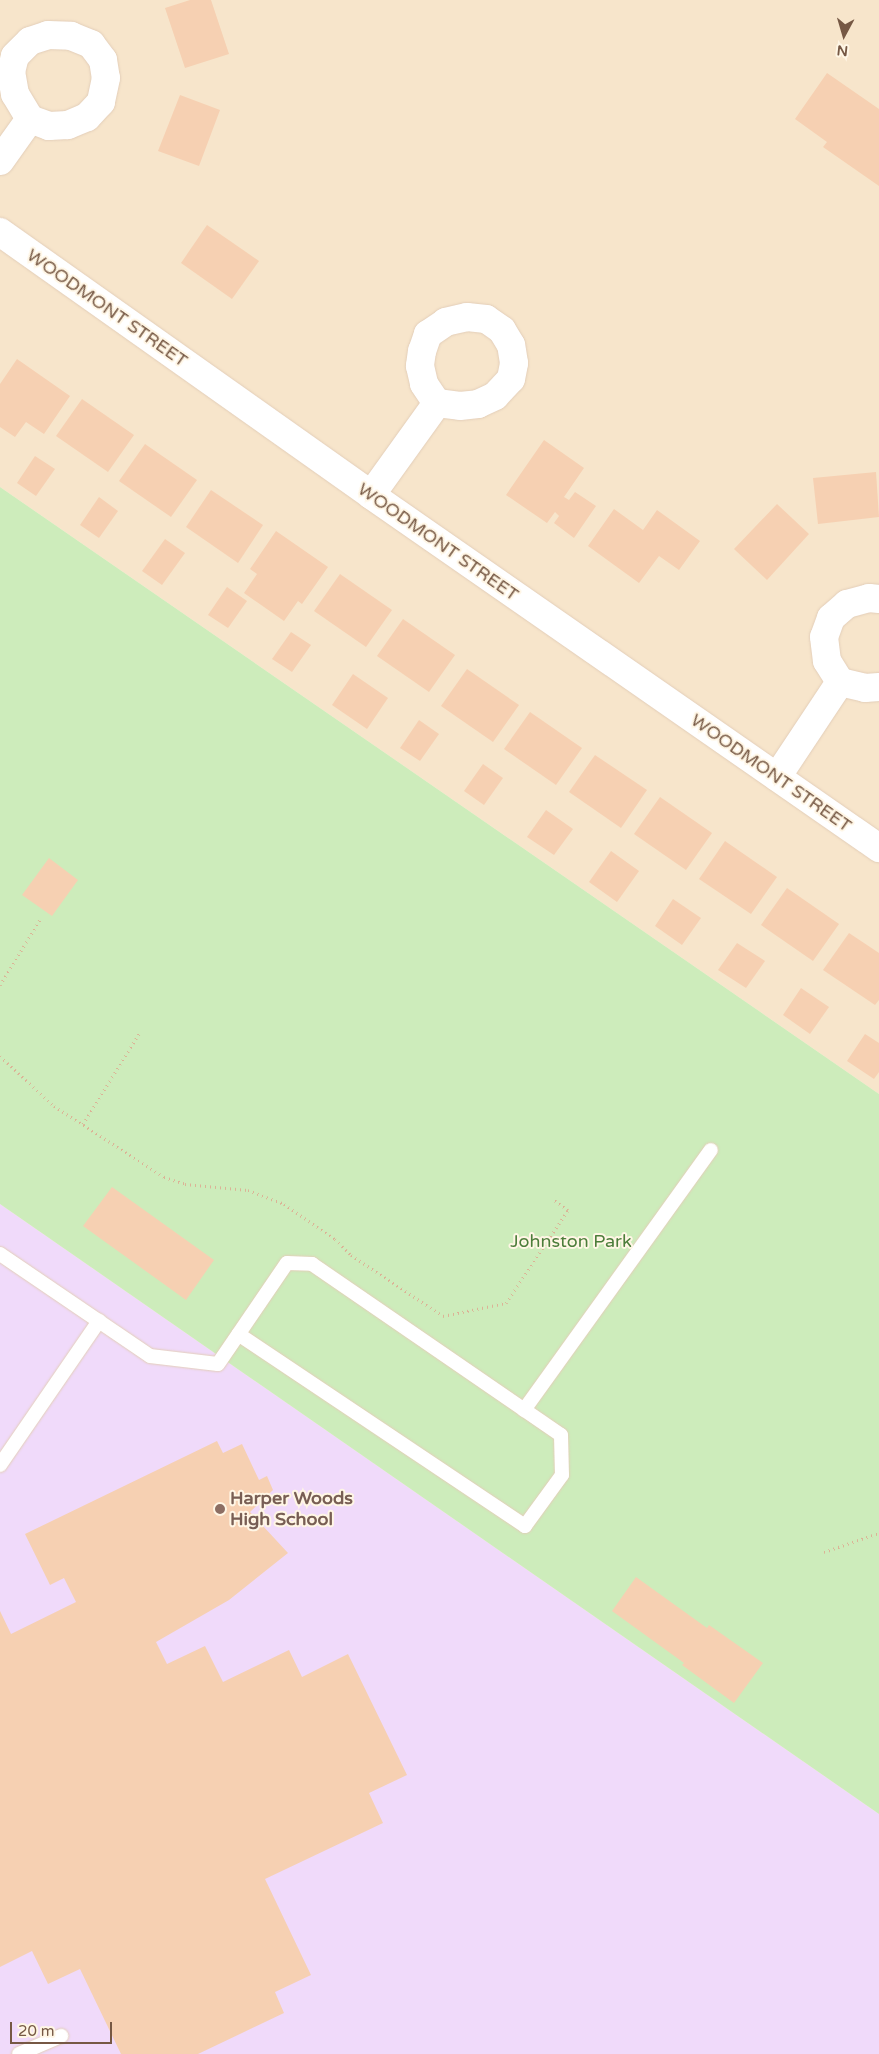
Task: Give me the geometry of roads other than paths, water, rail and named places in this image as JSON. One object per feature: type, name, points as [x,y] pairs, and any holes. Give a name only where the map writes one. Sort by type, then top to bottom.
[{"type":"street","points":[[0,161],[30,119]]},
{"type":"street","name":"WOODMONT STREET","points":[[0,232],[371,495],[879,848]]},
{"type":"street","points":[[371,495],[437,403]]},
{"type":"street","points":[[879,599],[869,598],[847,604],[831,618],[824,637],[827,661],[840,682],[865,688],[879,687]]},
{"type":"street","points":[[777,777],[840,682]]},
{"type":"lane","points":[[524,1410],[711,1150]]},
{"type":"lane","points":[[0,1254],[150,1356],[218,1364],[238,1334],[287,1263],[312,1264],[561,1436],[562,1475],[525,1526],[238,1334]]},
{"type":"lane","points":[[0,1465],[99,1321]]},
{"type":"lane","points":[[19,2054],[61,2036]]},
{"type":"place","name":"Harper Woods High School","points":[[220,1509]]},
{"type":"park label","name":"Johnston Park","points":[[571,1241]]}]
